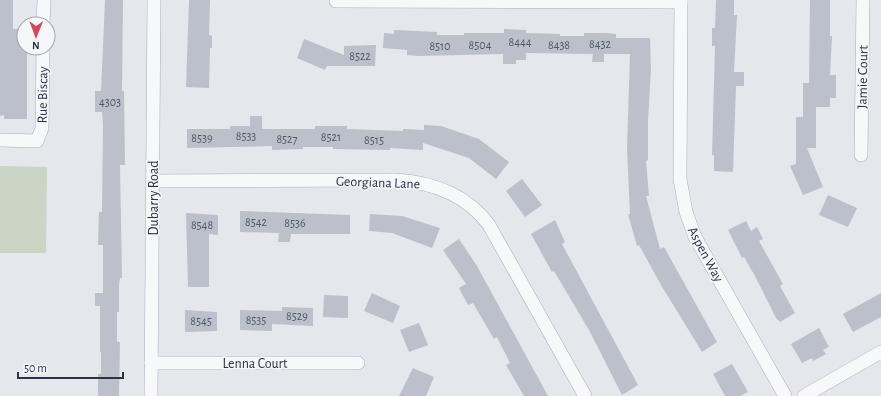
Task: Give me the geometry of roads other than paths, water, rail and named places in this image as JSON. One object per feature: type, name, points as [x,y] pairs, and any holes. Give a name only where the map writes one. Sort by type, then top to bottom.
[{"type":"street","points":[[43,16],[44,0]]},
{"type":"street","name":"Dubarry Road","points":[[151,396],[154,0]]},
{"type":"street","name":"Jamie Court","points":[[862,155],[863,0]]},
{"type":"street","points":[[336,1],[681,1]]},
{"type":"street","name":"Aspen Way","points":[[681,1],[680,179],[686,212],[695,237],[785,396]]},
{"type":"street","name":"Rue Biscay","points":[[0,140],[37,140],[42,128],[43,56]]},
{"type":"street","name":"Georgiana Lane","points":[[153,181],[414,181],[444,189],[466,202],[489,225],[586,396]]},
{"type":"street","points":[[804,396],[881,352]]},
{"type":"street","name":"Lenna Court","points":[[151,363],[358,363]]}]
